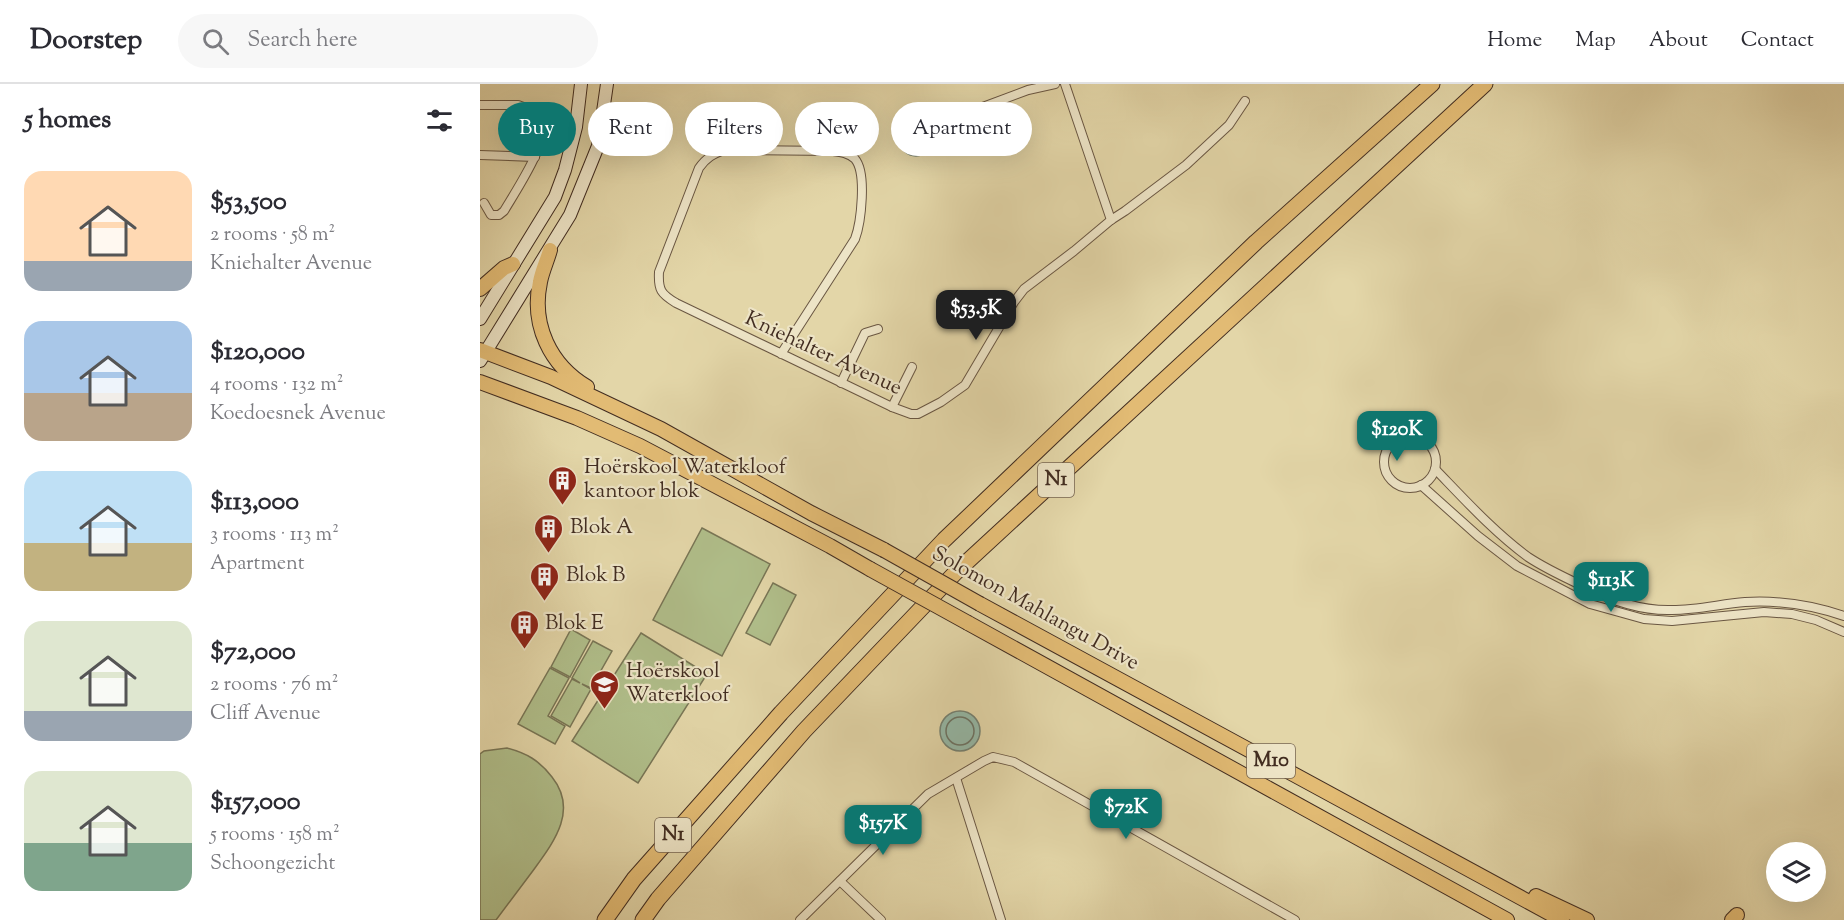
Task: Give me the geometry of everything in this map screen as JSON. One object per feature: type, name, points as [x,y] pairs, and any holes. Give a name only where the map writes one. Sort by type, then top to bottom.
[{"type":"highway","name":"N1","points":[[605,920],[634,879],[781,713],[944,540],[1256,242],[1432,84]]},
{"type":"highway","name":"N1","points":[[642,920],[804,731],[956,572],[1484,85]]},
{"type":"main road","points":[[480,319],[555,197],[565,170],[576,127],[581,84]]},
{"type":"main road","points":[[482,354],[550,250],[570,215],[598,146],[608,84]]},
{"type":"main road","points":[[550,250],[540,282],[538,302],[539,325],[549,349],[560,366],[574,379],[662,429]]},
{"type":"main road","points":[[480,289],[504,268],[513,264]]},
{"type":"main road","name":"Solomon Mahlangu Drive","points":[[482,354],[551,377],[662,429],[811,513],[884,550],[1562,920]]},
{"type":"main road","name":"M10","points":[[480,382],[577,418],[640,446],[830,546],[1507,920]]},
{"type":"main road","points":[[1412,838],[1587,920]]},
{"type":"street","points":[[996,102],[1028,90],[1055,84]]},
{"type":"street","points":[[1065,84],[1112,220]]},
{"type":"street","name":"Kniehalter Avenue","points":[[781,354],[855,239],[861,217],[860,166],[848,154],[833,151],[724,150],[706,158],[699,168],[659,272],[659,289],[676,303],[781,354],[841,383],[892,407],[911,414],[918,414],[941,402],[965,385],[1024,289],[1186,165],[1229,125],[1245,101]]},
{"type":"street","points":[[480,105],[518,105],[542,114],[544,120],[540,146],[502,214],[491,215],[484,202]]},
{"type":"street","points":[[480,154],[535,157]]},
{"type":"street","points":[[841,383],[865,333],[878,329]]},
{"type":"street","points":[[892,407],[912,367]]},
{"type":"street","points":[[1417,437],[1431,446],[1435,454],[1435,469],[1428,481],[1421,485],[1406,488],[1388,476],[1384,467],[1384,458],[1392,443],[1400,438],[1417,437]]},
{"type":"street","points":[[1435,469],[1473,509],[1529,557],[1568,580],[1625,604],[1671,610],[1746,602],[1773,602],[1800,604],[1844,616]]},
{"type":"street","points":[[1421,485],[1517,566],[1590,604],[1644,620],[1672,621],[1764,612],[1792,614],[1816,620],[1844,632]]},
{"type":"street","points":[[800,920],[909,811],[928,795],[993,757],[1014,762],[1295,920]]},
{"type":"street","points":[[956,778],[1001,920]]},
{"type":"street","points":[[840,881],[881,920]]},
{"type":"green space","points":[[702,528],[770,564],[722,656],[653,620]]},
{"type":"green space","points":[[773,583],[796,595],[770,645],[746,633]]},
{"type":"green space","points":[[571,629],[590,640],[570,677],[551,667]]},
{"type":"green space","points":[[641,633],[707,674],[638,783],[572,741]]},
{"type":"green space","points":[[593,641],[612,651],[591,688],[582,684],[591,689],[570,727],[551,716],[572,679],[580,683],[572,678]]},
{"type":"green space","points":[[550,668],[569,678],[548,716],[565,726],[555,744],[518,724]]},
{"type":"green space","points":[[507,748],[532,758],[547,771],[560,790],[563,814],[555,838],[548,850],[496,920],[480,920],[480,754],[484,751]]},
{"type":"water","points":[[960,711],[974,717],[980,731],[974,745],[960,751],[946,745],[940,731],[946,717]]},
{"type":"place","name":"Hoërskool Waterkloof kantoor blok","points":[[563,506]]},
{"type":"place","name":"Blok A","points":[[549,554]]},
{"type":"place","name":"Blok B","points":[[545,602]]},
{"type":"place","name":"Blok E","points":[[524,650]]},
{"type":"place","name":"Hoërskool Waterkloof","points":[[605,710]]}]
